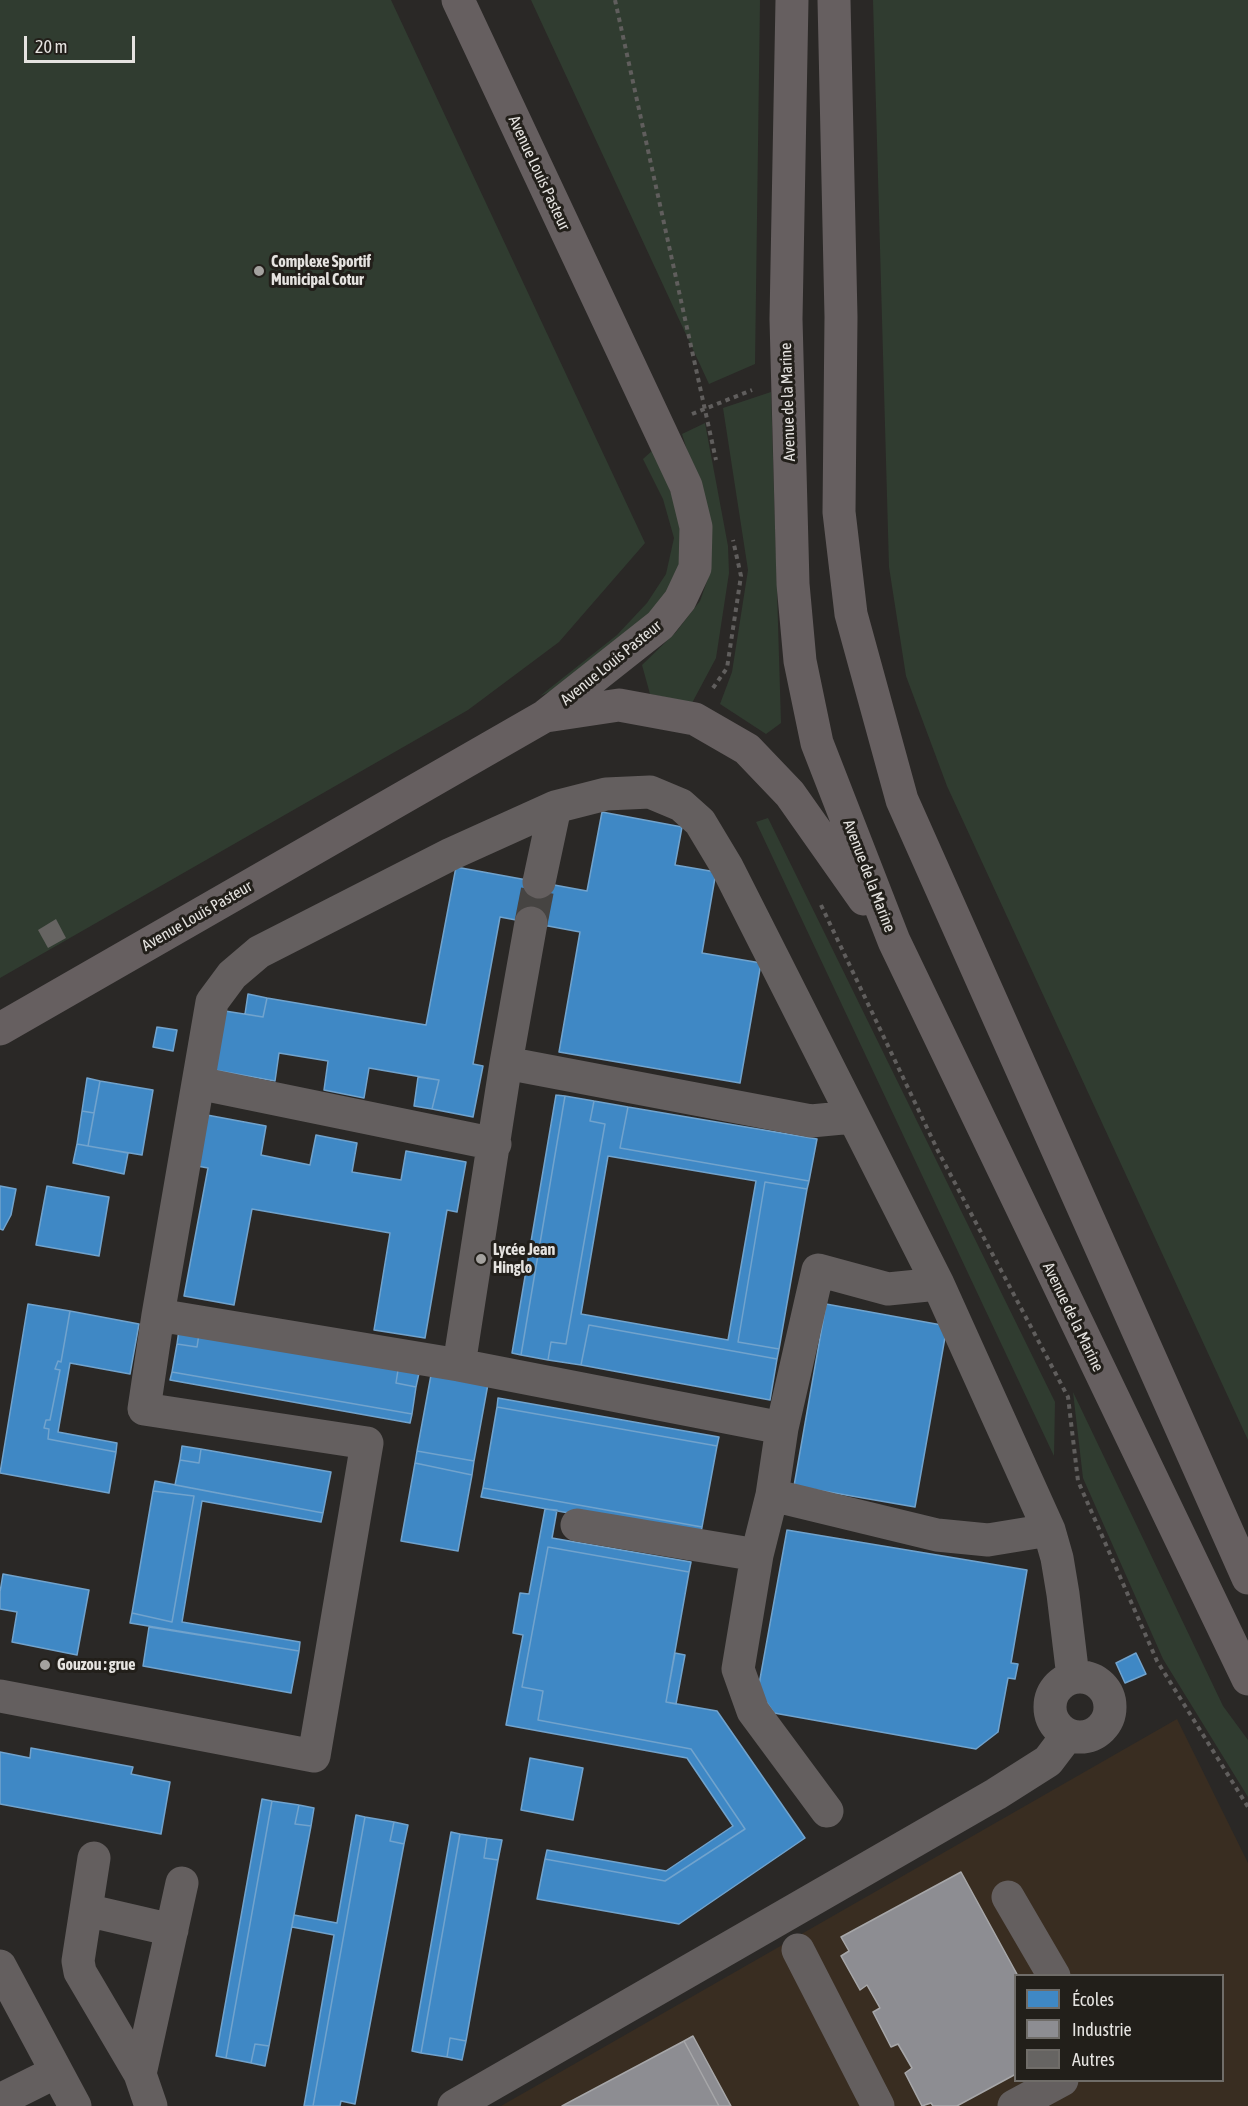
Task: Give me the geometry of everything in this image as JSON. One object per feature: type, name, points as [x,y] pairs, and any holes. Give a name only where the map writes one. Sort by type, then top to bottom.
[{"type":"main road","name":"Avenue Louis Pasteur","points":[[0,1029],[544,716],[660,625],[680,600],[695,568],[696,527],[686,486],[458,0]]},
{"type":"main road","name":"Avenue de la Marine","points":[[792,0],[786,319],[793,585],[800,661],[816,743],[894,940],[1248,1679]]},
{"type":"main road","points":[[834,0],[841,317],[839,512],[851,614],[902,800],[1248,1578]]},
{"type":"main road","points":[[544,716],[619,705],[695,719],[747,749],[790,794],[894,940]]},
{"type":"street","points":[[0,1696],[314,1756],[367,1443],[144,1409],[212,1002],[232,975],[259,952],[451,854],[555,807],[606,794],[650,792],[681,805],[700,822],[727,867],[938,1284],[1048,1530],[1057,1558],[1064,1594],[1073,1677]]},
{"type":"street","points":[[539,882],[555,807]]},
{"type":"street","points":[[459,1365],[506,1063],[531,923]]},
{"type":"street","points":[[506,1063],[811,1121],[853,1117]]},
{"type":"street","points":[[198,1083],[495,1144]]},
{"type":"street","points":[[827,1811],[753,1711],[738,1669],[757,1555],[772,1495],[782,1428],[818,1270],[888,1289],[938,1284]]},
{"type":"street","points":[[158,1315],[459,1365],[782,1428]]},
{"type":"street","points":[[772,1495],[937,1535],[988,1540],[1048,1530]]},
{"type":"street","points":[[577,1525],[757,1555]]},
{"type":"street","points":[[1073,1677],[1092,1679],[1107,1691],[1111,1710],[1103,1728],[1087,1738],[1067,1736],[1053,1724],[1049,1704],[1056,1687],[1073,1677]]},
{"type":"street","points":[[454,2106],[996,1794],[1048,1761],[1067,1736]]},
{"type":"street","points":[[94,1858],[78,1961],[80,1972],[140,2074],[151,2106]]},
{"type":"street","points":[[140,2074],[182,1883]]},
{"type":"street","points":[[1008,1897],[1053,1974]]},
{"type":"street","points":[[86,1910],[172,1930]]},
{"type":"street","points":[[798,1950],[878,2106]]},
{"type":"street","points":[[0,1966],[75,2106]]},
{"type":"street","points":[[0,2100],[56,2072]]},
{"type":"street","points":[[1014,2106],[1058,2082]]},
{"type":"path","points":[[615,0],[717,464]]},
{"type":"path","points":[[660,432],[705,408],[787,378]]},
{"type":"path","points":[[710,693],[727,668],[741,576],[731,531]]},
{"type":"path","points":[[817,896],[939,1151],[1068,1397],[1078,1481],[1157,1661],[1248,1807]]},
{"type":"shaded area","points":[[1177,1719],[1248,1863],[1248,2106],[501,2106]]},
{"type":"green space","name":"Complexe Sportif Municipal Cotur","points":[[0,0],[391,0],[645,543],[559,642],[468,710],[0,978]]},
{"type":"green space","points":[[531,0],[760,0],[755,364],[709,384]]},
{"type":"green space","points":[[873,0],[1248,0],[1248,1440],[947,786],[906,676],[889,567]]},
{"type":"green space","points":[[771,392],[781,723],[766,734],[720,704],[732,672],[748,570],[723,408]]},
{"type":"green space","points":[[705,423],[728,546],[729,573],[716,658],[692,703],[650,694],[642,665],[676,632],[700,601],[711,570],[711,545],[706,512],[682,434]]},
{"type":"green space","points":[[654,449],[688,537],[673,600],[578,679],[540,696],[617,635],[647,603],[666,574],[674,538],[663,499],[643,459]]},
{"type":"green space","points":[[768,818],[1055,1402],[1054,1456],[756,822]]},
{"type":"green space","points":[[1073,1392],[1223,1706],[1248,1740],[1248,1797],[1163,1659],[1083,1478]]},
{"type":"building: Écoles","points":[[602,812],[682,827],[675,865],[716,872],[702,953],[761,963],[740,1083],[559,1052],[580,932],[500,917],[473,1064],[483,1066],[473,1117],[432,1109],[439,1080],[369,1068],[364,1098],[324,1090],[328,1061],[279,1053],[275,1081],[214,1070],[225,1011],[263,1017],[267,998],[426,1025],[456,867],[587,891]]},
{"type":"building: Écoles","points":[[248,994],[267,998],[263,1017],[245,1014]]},
{"type":"building: Écoles","points":[[157,1027],[177,1030],[173,1051],[153,1047]]},
{"type":"building: Écoles","points":[[418,1077],[439,1080],[432,1109],[414,1106]]},
{"type":"building: Écoles","points":[[87,1078],[100,1081],[94,1113],[82,1111]]},
{"type":"building: Écoles","points":[[100,1081],[153,1090],[142,1155],[88,1146]]},
{"type":"building: Écoles","points":[[556,1095],[565,1096],[521,1355],[512,1353]]},
{"type":"building: Écoles","points":[[565,1096],[594,1101],[590,1121],[605,1124],[566,1344],[551,1342],[548,1360],[521,1355]]},
{"type":"building: Écoles","points":[[594,1101],[628,1107],[620,1148],[809,1181],[807,1189],[765,1182],[738,1342],[779,1349],[777,1359],[589,1325],[581,1365],[548,1360],[551,1342],[566,1344],[605,1124],[590,1121]],"holes":[[[608,1156],[756,1181],[728,1340],[581,1314]]]},
{"type":"building: Écoles","points":[[628,1107],[817,1139],[809,1181],[620,1148]]},
{"type":"building: Écoles","points":[[82,1111],[94,1113],[88,1146],[77,1144]]},
{"type":"building: Écoles","points":[[207,1115],[266,1126],[261,1155],[310,1165],[316,1135],[357,1143],[352,1172],[401,1180],[406,1151],[466,1162],[457,1212],[447,1210],[425,1338],[374,1330],[390,1233],[252,1209],[234,1305],[184,1296],[208,1168],[197,1166]]},
{"type":"building: Écoles","points":[[77,1144],[128,1153],[124,1174],[73,1163]]},
{"type":"building: Écoles","points":[[765,1182],[807,1189],[779,1349],[738,1342]]},
{"type":"building: Écoles","points":[[0,1186],[16,1189],[11,1215],[3,1230],[0,1229]]},
{"type":"building: Écoles","points":[[47,1186],[109,1197],[99,1256],[36,1245]]},
{"type":"building: Écoles","points":[[28,1304],[70,1311],[61,1362],[58,1361],[55,1369],[60,1370],[50,1420],[46,1420],[44,1428],[49,1429],[48,1439],[116,1452],[109,1493],[0,1473]]},
{"type":"building: Écoles","points":[[826,1304],[947,1326],[915,1507],[794,1486]]},
{"type":"building: Écoles","points":[[70,1311],[139,1324],[130,1374],[70,1363],[58,1432],[117,1443],[116,1452],[48,1439],[49,1429],[44,1428],[46,1420],[50,1420],[60,1370],[55,1369],[58,1361],[61,1362]]},
{"type":"building: Écoles","points":[[589,1325],[777,1359],[770,1400],[581,1365]]},
{"type":"building: Écoles","points":[[179,1330],[199,1334],[197,1347],[177,1344]]},
{"type":"building: Écoles","points":[[199,1334],[398,1370],[396,1383],[416,1387],[412,1414],[172,1372],[177,1344],[197,1347]]},
{"type":"building: Écoles","points":[[398,1370],[419,1373],[416,1387],[396,1383]]},
{"type":"building: Écoles","points":[[172,1372],[412,1414],[410,1423],[170,1380]]},
{"type":"building: Écoles","points":[[431,1375],[488,1384],[474,1461],[417,1451]]},
{"type":"building: Écoles","points":[[498,1398],[719,1437],[717,1446],[497,1407]]},
{"type":"building: Écoles","points":[[497,1407],[717,1446],[702,1527],[483,1488]]},
{"type":"building: Écoles","points":[[182,1446],[201,1449],[199,1463],[180,1460]]},
{"type":"building: Écoles","points":[[201,1449],[331,1472],[323,1513],[175,1485],[180,1460],[199,1463]]},
{"type":"building: Écoles","points":[[417,1451],[474,1461],[472,1475],[415,1463]]},
{"type":"building: Écoles","points":[[415,1463],[472,1475],[458,1551],[401,1541]]},
{"type":"building: Écoles","points":[[155,1481],[323,1513],[321,1522],[202,1501],[182,1622],[300,1642],[299,1651],[130,1623],[132,1613],[172,1622],[194,1496],[153,1491]]},
{"type":"building: Écoles","points":[[483,1488],[702,1527],[700,1537],[481,1497]]},
{"type":"building: Écoles","points":[[153,1491],[194,1496],[172,1622],[132,1613]]},
{"type":"building: Écoles","points":[[545,1509],[557,1510],[552,1538],[691,1562],[689,1572],[548,1547],[522,1687],[543,1691],[538,1720],[691,1749],[745,1829],[665,1881],[545,1859],[547,1850],[666,1871],[733,1826],[687,1758],[506,1725],[523,1635],[513,1633],[520,1593],[529,1594]]},
{"type":"building: Écoles","points":[[787,1530],[1027,1570],[1011,1663],[1018,1664],[1015,1679],[1008,1678],[998,1732],[976,1749],[774,1713],[758,1690]]},
{"type":"building: Écoles","points":[[548,1547],[689,1572],[666,1702],[717,1711],[805,1838],[679,1924],[537,1899],[545,1859],[665,1881],[745,1829],[691,1749],[538,1720],[543,1691],[522,1687]]},
{"type":"building: Écoles","points":[[3,1574],[89,1590],[77,1655],[12,1642],[17,1612],[0,1609]]},
{"type":"building: Écoles","points":[[149,1627],[299,1651],[291,1693],[143,1666]]},
{"type":"building: Écoles","points":[[675,1653],[685,1655],[676,1704],[666,1702]]},
{"type":"building: Écoles","points":[[1136,1653],[1146,1674],[1125,1683],[1116,1663]]},
{"type":"building: Écoles","points":[[31,1748],[133,1767],[131,1774],[170,1782],[161,1834],[0,1804],[0,1752],[30,1758]]},
{"type":"building: Écoles","points":[[530,1758],[583,1768],[573,1820],[521,1810]]},
{"type":"building: Écoles","points":[[262,1799],[272,1801],[226,2058],[216,2056]]},
{"type":"building: Écoles","points":[[272,1801],[299,1805],[295,1824],[311,1826],[269,2046],[255,2044],[251,2063],[226,2058]]},
{"type":"building: Écoles","points":[[299,1805],[314,1808],[311,1826],[295,1824]]},
{"type":"building: Écoles","points":[[356,1815],[365,1817],[313,2106],[304,2106],[334,1935],[292,1927],[294,1915],[337,1923]]},
{"type":"building: Écoles","points":[[365,1817],[394,1822],[390,1841],[404,1844],[355,2104],[341,2101],[340,2106],[313,2106]]},
{"type":"building: Écoles","points":[[394,1822],[408,1825],[404,1844],[390,1841]]},
{"type":"building: Écoles","points":[[451,1832],[460,1834],[421,2053],[412,2051]]},
{"type":"building: Écoles","points":[[460,1834],[487,1838],[484,1858],[498,1860],[466,2041],[450,2038],[447,2057],[421,2053]]},
{"type":"building: Écoles","points":[[487,1838],[502,1840],[498,1860],[484,1858]]},
{"type":"building: Écoles","points":[[450,2038],[466,2041],[462,2060],[447,2057]]},
{"type":"building: Écoles","points":[[255,2044],[269,2046],[265,2066],[251,2063]]},
{"type":"building: Industrie","points":[[961,1872],[1017,1974],[1014,1974],[1014,2075],[957,2106],[933,2106],[931,2103],[922,2106],[905,2073],[912,2068],[898,2044],[891,2047],[873,2012],[880,2008],[867,1985],[860,1990],[841,1956],[849,1951],[841,1937]]},
{"type":"building: Industrie","points":[[693,2036],[731,2106],[719,2106],[684,2041]]},
{"type":"building: Industrie","points":[[684,2041],[719,2106],[562,2106]]},
{"type":"building: Autres","points":[[56,919],[66,938],[48,948],[38,930]]},
{"type":"tunnel","points":[[531,923],[539,882]]},
{"type":"place","name":"Complexe Sportif Municipal Cotur","points":[[259,271]]},
{"type":"place","name":"Lycée Jean Hinglo","points":[[481,1259]]},
{"type":"place","name":"Gouzou : grue","points":[[45,1665]]}]
